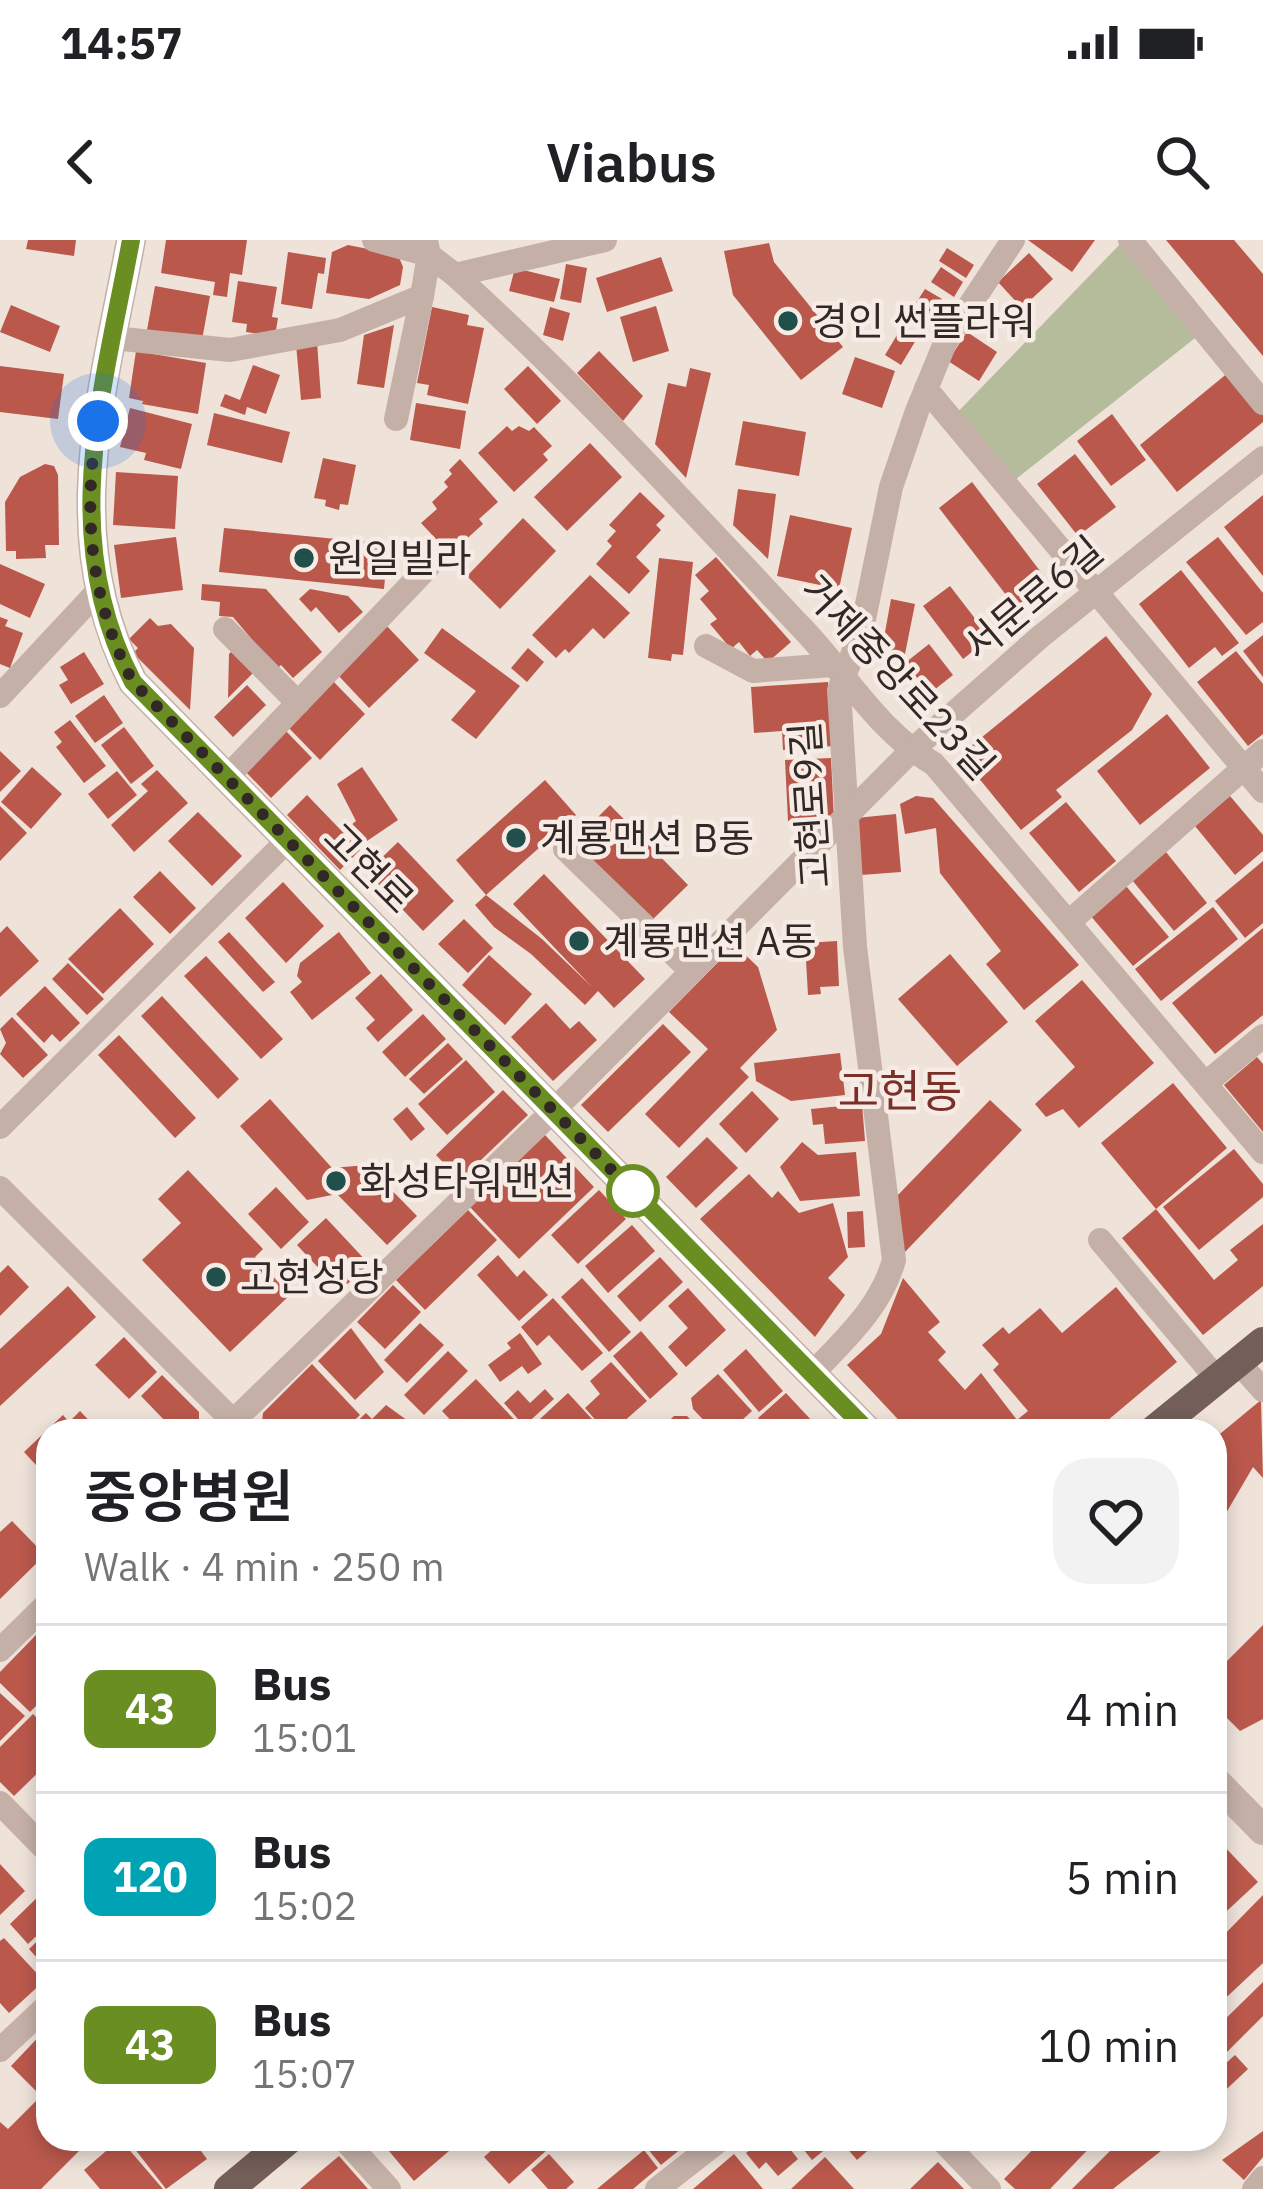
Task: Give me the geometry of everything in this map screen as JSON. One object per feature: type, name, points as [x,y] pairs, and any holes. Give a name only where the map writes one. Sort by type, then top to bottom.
[{"type":"main road","points":[[1168,1419],[1263,1342]]},
{"type":"main road","points":[[229,2189],[275,2151]]},
{"type":"street","name":"고현로","points":[[131,240],[91,463],[89,517],[98,591],[111,641],[133,682],[857,1419]]},
{"type":"street","name":"거제중앙로23길","points":[[374,240],[427,248],[604,420],[911,751],[934,764],[1263,1152]]},
{"type":"street","points":[[455,275],[605,240]]},
{"type":"street","points":[[1130,240],[1263,403]]},
{"type":"street","name":"고현로9길","points":[[813,1373],[878,1300],[894,1260],[855,947],[839,672],[862,628],[891,487],[926,389],[945,343],[1005,242]]},
{"type":"street","points":[[396,419],[422,296],[427,248]]},
{"type":"street","points":[[113,338],[230,350],[340,330],[422,296]]},
{"type":"street","points":[[926,389],[1263,791]]},
{"type":"street","name":"서문로6길","points":[[235,1419],[554,1111],[911,751],[1096,592],[1263,458]]},
{"type":"street","points":[[226,778],[428,567]]},
{"type":"street","points":[[0,696],[98,591]]},
{"type":"street","points":[[225,628],[298,703]]},
{"type":"street","points":[[706,646],[753,670],[839,672]]},
{"type":"street","points":[[1070,921],[1263,751]]},
{"type":"street","points":[[0,1127],[287,841]]},
{"type":"street","points":[[566,849],[691,971]]},
{"type":"street","points":[[1206,1083],[1263,1036]]},
{"type":"street","points":[[0,1188],[221,1419]]},
{"type":"street","points":[[1100,1240],[1227,1371],[1263,1390]]},
{"type":"street","points":[[0,1650],[36,1615]]},
{"type":"street","points":[[1227,1793],[1263,1830]]},
{"type":"street","points":[[0,1803],[36,1840]]},
{"type":"street","points":[[0,2050],[36,2016]]},
{"type":"street","points":[[355,2151],[389,2189]]},
{"type":"street","points":[[658,2189],[706,2151]]},
{"type":"street","points":[[952,2151],[989,2189]]},
{"type":"street","points":[[1254,2189],[1263,2178]]},
{"type":"green space","points":[[1124,240],[1204,331],[1007,486],[951,419]]},
{"type":"building","points":[[28,240],[76,240],[74,256],[26,249]]},
{"type":"building","points":[[166,240],[247,240],[242,275],[230,273],[227,297],[213,295],[215,282],[161,273]]},
{"type":"building","points":[[1028,240],[1095,240],[1072,272]]},
{"type":"building","points":[[1166,240],[1234,240],[1263,274],[1263,356]]},
{"type":"building","name":"경인 썬플라워","points":[[769,243],[774,262],[843,347],[801,380],[733,295],[724,251]]},
{"type":"building","points":[[348,245],[398,255],[403,267],[400,285],[369,299],[326,293],[332,252]]},
{"type":"building","points":[[947,248],[974,265],[966,278],[939,261]]},
{"type":"building","points":[[288,252],[326,258],[324,274],[318,273],[312,309],[281,304]]},
{"type":"building","points":[[1029,253],[1053,279],[1022,308],[998,282]]},
{"type":"building","points":[[661,257],[673,291],[607,312],[596,278]]},
{"type":"building","points":[[566,264],[587,268],[581,303],[560,299]]},
{"type":"building","points":[[941,267],[963,282],[954,297],[931,282]]},
{"type":"building","points":[[515,268],[560,279],[554,302],[509,291]]},
{"type":"building","points":[[238,281],[277,287],[272,317],[278,318],[275,336],[246,332],[247,324],[232,322]]},
{"type":"building","points":[[155,286],[210,296],[202,340],[147,330]]},
{"type":"building","points":[[925,289],[942,299],[922,331],[905,320]]},
{"type":"building","points":[[11,305],[60,326],[50,352],[0,332]]},
{"type":"building","points":[[656,306],[669,351],[633,362],[620,317]]},
{"type":"building","points":[[432,307],[469,315],[467,325],[484,328],[468,404],[427,395],[429,385],[417,383]]},
{"type":"building","points":[[550,307],[570,313],[563,341],[543,335]]},
{"type":"building","points":[[394,325],[384,388],[357,384],[364,335]]},
{"type":"building","points":[[900,330],[916,340],[901,365],[885,355]]},
{"type":"building","points":[[967,332],[997,352],[979,381],[948,361]]},
{"type":"building","points":[[317,342],[321,398],[301,400],[296,344]]},
{"type":"building","points":[[136,351],[206,363],[198,414],[129,398]]},
{"type":"building","points":[[599,351],[643,396],[623,421],[577,373]]},
{"type":"building","points":[[855,357],[895,371],[882,408],[842,394]]},
{"type":"building","points":[[253,365],[280,375],[266,414],[247,407],[245,415],[220,406],[225,394],[240,400]]},
{"type":"building","points":[[0,366],[64,374],[58,419],[0,412]]},
{"type":"building","points":[[528,366],[561,401],[537,424],[504,389]]},
{"type":"building","points":[[690,368],[711,373],[686,478],[655,444],[668,383],[686,387]]},
{"type":"building","points":[[1229,372],[1263,415],[1263,422],[1177,492],[1140,445]]},
{"type":"building","points":[[416,403],[466,411],[460,449],[410,440]]},
{"type":"building","points":[[130,408],[192,424],[181,469],[144,460],[146,453],[120,447]]},
{"type":"building","points":[[214,413],[290,432],[282,463],[207,445]]},
{"type":"building","points":[[1112,414],[1146,460],[1111,486],[1077,441]]},
{"type":"building","points":[[743,421],[806,432],[799,476],[735,465]]},
{"type":"building","points":[[507,426],[512,431],[519,426],[529,431],[534,427],[552,446],[543,454],[548,460],[514,492],[478,453]]},
{"type":"building","points":[[590,443],[622,477],[567,531],[534,497]]},
{"type":"building","points":[[1075,454],[1116,507],[1078,536],[1037,484]]},
{"type":"building","points":[[323,458],[356,465],[348,505],[340,504],[339,510],[314,498]]},
{"type":"building","points":[[460,459],[498,502],[479,519],[483,524],[450,554],[421,523],[437,509],[432,502],[448,487],[444,482],[452,474],[449,470]]},
{"type":"building","points":[[45,464],[54,466],[58,475],[59,545],[45,545],[46,558],[16,559],[16,551],[6,551],[5,502],[20,477]]},
{"type":"building","points":[[116,472],[178,476],[175,529],[113,525]]},
{"type":"building","points":[[972,482],[1053,588],[1020,613],[939,508]]},
{"type":"building","points":[[738,489],[776,494],[768,559],[733,525]]},
{"type":"building","points":[[640,492],[665,516],[656,525],[661,530],[636,557],[650,571],[629,594],[596,564],[612,546],[607,541],[616,531],[609,525]]},
{"type":"building","points":[[1263,495],[1263,576],[1224,527]]},
{"type":"building","points":[[790,515],[852,528],[839,589],[777,576]]},
{"type":"building","points":[[523,518],[556,551],[500,609],[467,576]]},
{"type":"building","name":"원일빌라","points":[[224,528],[388,544],[384,589],[219,572]]},
{"type":"building","points":[[176,537],[183,590],[121,598],[114,545]]},
{"type":"building","points":[[1218,537],[1263,593],[1263,622],[1246,635],[1186,562]]},
{"type":"building","points":[[716,557],[791,642],[768,662],[757,650],[750,656],[739,642],[731,649],[710,624],[717,619],[700,599],[709,591],[695,575]]},
{"type":"building","points":[[659,558],[693,562],[683,655],[672,654],[671,661],[648,658]]},
{"type":"building","points":[[0,564],[45,584],[30,618],[0,604]]},
{"type":"building","points":[[1181,570],[1239,643],[1222,656],[1215,647],[1189,668],[1139,604]]},
{"type":"building","points":[[590,575],[630,613],[604,639],[593,628],[569,653],[565,649],[556,658],[532,635]]},
{"type":"building","points":[[202,584],[266,589],[322,652],[293,678],[281,665],[277,669],[233,617],[219,616],[220,602],[201,600]]},
{"type":"building","points":[[950,586],[990,638],[963,659],[923,606]]},
{"type":"building","points":[[310,589],[348,596],[363,612],[339,633],[316,607],[311,612],[299,599]]},
{"type":"building","points":[[891,599],[915,604],[905,654],[882,649]]},
{"type":"building","points":[[0,617],[8,620],[5,626],[23,633],[10,668],[0,664]]},
{"type":"building","points":[[150,618],[158,626],[171,624],[194,648],[190,710],[133,653],[138,648],[129,639]]},
{"type":"building","points":[[385,624],[419,660],[369,708],[335,672]]},
{"type":"building","points":[[442,628],[520,686],[476,739],[451,720],[476,691],[424,653]]},
{"type":"building","points":[[1263,635],[1263,677],[1243,651]]},
{"type":"building","points":[[1106,636],[1152,694],[1132,730],[1056,790],[1062,797],[1021,830],[960,755]]},
{"type":"building","points":[[929,644],[953,675],[924,698],[900,667]]},
{"type":"building","points":[[237,646],[258,668],[228,698],[229,654]]},
{"type":"building","points":[[528,648],[544,662],[527,682],[511,668]]},
{"type":"building","points":[[1236,651],[1263,684],[1263,734],[1248,746],[1197,682]]},
{"type":"building","points":[[84,652],[104,684],[71,704],[59,685],[68,680],[60,667]]},
{"type":"building","points":[[332,680],[365,714],[320,760],[286,725]]},
{"type":"building","points":[[828,682],[834,746],[783,750],[782,731],[754,733],[751,687]]},
{"type":"building","points":[[247,685],[266,705],[233,737],[214,717]]},
{"type":"building","points":[[104,695],[123,723],[95,743],[75,716]]},
{"type":"building","points":[[1167,714],[1210,768],[1140,825],[1097,771]]},
{"type":"building","points":[[70,720],[106,766],[84,783],[56,747],[62,742],[54,732]]},
{"type":"building","points":[[124,727],[154,766],[131,784],[101,745]]},
{"type":"building","points":[[285,730],[312,758],[271,798],[244,770]]},
{"type":"building","points":[[0,751],[21,771],[0,792]]},
{"type":"building","points":[[831,758],[834,819],[788,821],[785,760]]},
{"type":"building","points":[[32,767],[62,794],[31,829],[1,802]]},
{"type":"building","points":[[362,767],[398,820],[364,843],[351,825],[356,821],[337,784]]},
{"type":"building","points":[[157,770],[188,803],[134,852],[111,825],[148,791],[141,784]]},
{"type":"building","points":[[117,771],[137,795],[108,819],[88,794]]},
{"type":"building","name":"계룡맨션 B동","points":[[545,780],[576,815],[486,895],[456,860]]},
{"type":"building","points":[[307,795],[360,850],[340,870],[287,815]]},
{"type":"building","points":[[916,796],[933,798],[1079,965],[1024,1010],[986,964],[1001,951],[940,873],[936,828],[905,834],[900,804]]},
{"type":"building","points":[[1230,796],[1263,835],[1263,851],[1235,875],[1195,826]]},
{"type":"building","points":[[1066,802],[1116,861],[1079,892],[1029,833]]},
{"type":"building","points":[[610,805],[688,885],[650,922],[573,842]]},
{"type":"building","points":[[0,806],[27,833],[0,861]]},
{"type":"building","points":[[198,812],[242,856],[212,886],[168,841]]},
{"type":"building","points":[[896,814],[901,872],[861,875],[856,818]]},
{"type":"building","points":[[398,842],[454,901],[423,931],[367,872]]},
{"type":"building","points":[[1166,852],[1207,903],[1174,931],[1132,880]]},
{"type":"building","points":[[1263,861],[1263,923],[1245,938],[1215,901]]},
{"type":"building","points":[[160,871],[196,908],[170,934],[133,897]]},
{"type":"building","name":"계룡맨션 A동","points":[[544,874],[645,979],[614,1008],[598,991],[585,1005],[475,905],[486,895],[592,987],[513,904]]},
{"type":"building","points":[[283,882],[324,926],[286,963],[245,918]]},
{"type":"building","points":[[1126,886],[1169,937],[1133,966],[1090,915]]},
{"type":"building","points":[[1213,907],[1238,939],[1161,1001],[1135,969]]},
{"type":"building","points":[[120,908],[154,944],[103,994],[68,959]]},
{"type":"building","points":[[464,919],[493,948],[468,973],[438,944]]},
{"type":"building","points":[[7,926],[39,961],[0,997],[0,933]]},
{"type":"building","points":[[1263,928],[1263,1015],[1215,1054],[1172,1003]]},
{"type":"building","points":[[229,932],[275,982],[263,992],[218,942]]},
{"type":"building","points":[[339,932],[371,973],[312,1020],[290,992],[302,982],[297,976],[300,963]]},
{"type":"building","points":[[837,941],[839,986],[820,987],[821,994],[808,995],[805,943]]},
{"type":"building","points":[[735,945],[758,967],[777,1030],[740,1068],[749,1077],[679,1148],[645,1114],[708,1049],[669,1012]]},
{"type":"building","points":[[950,954],[1008,1022],[957,1066],[898,999]]},
{"type":"building","points":[[489,955],[532,994],[505,1025],[462,985]]},
{"type":"building","points":[[206,956],[283,1039],[261,1059],[184,976]]},
{"type":"building","points":[[68,963],[104,999],[87,1015],[52,979]]},
{"type":"building","points":[[381,974],[413,1010],[378,1042],[366,1028],[375,1020],[355,998]]},
{"type":"building","points":[[1082,980],[1154,1063],[1079,1128],[1063,1109],[1046,1117],[1035,1104],[1075,1067],[1035,1021]]},
{"type":"building","points":[[45,986],[80,1023],[60,1042],[52,1034],[44,1043],[16,1014]]},
{"type":"building","points":[[162,996],[239,1079],[218,1099],[141,1016]]},
{"type":"building","points":[[546,1003],[570,1029],[579,1021],[597,1040],[553,1081],[511,1037]]},
{"type":"building","points":[[423,1014],[446,1039],[405,1077],[382,1052]]},
{"type":"building","points":[[12,1017],[48,1055],[23,1078],[0,1054],[6,1043],[0,1029]]},
{"type":"building","points":[[663,1024],[691,1052],[608,1132],[581,1105]]},
{"type":"building","points":[[119,1035],[196,1118],[175,1138],[98,1055]]},
{"type":"building","points":[[448,1043],[463,1059],[424,1094],[409,1079]]},
{"type":"building","points":[[840,1053],[845,1095],[791,1101],[756,1081],[754,1063]]},
{"type":"building","points":[[1257,1057],[1263,1064],[1263,1132],[1224,1085]]},
{"type":"building","points":[[466,1060],[495,1092],[447,1135],[418,1104]]},
{"type":"building","points":[[1173,1083],[1227,1148],[1156,1209],[1101,1143]]},
{"type":"building","points":[[503,1090],[528,1115],[460,1180],[436,1155]]},
{"type":"building","points":[[752,1091],[779,1119],[746,1153],[719,1124]]},
{"type":"building","name":"화성타워맨션","points":[[270,1099],[332,1168],[367,1165],[417,1216],[387,1245],[337,1194],[307,1200],[240,1126]]},
{"type":"building","points":[[990,1100],[1022,1130],[904,1253],[896,1197]]},
{"type":"building","points":[[862,1104],[865,1141],[825,1144],[823,1124],[813,1125],[811,1109]]},
{"type":"building","points":[[407,1107],[425,1129],[411,1141],[393,1119]]},
{"type":"building","points":[[545,1135],[594,1187],[519,1259],[470,1207]]},
{"type":"building","points":[[707,1137],[738,1168],[696,1208],[666,1177]]},
{"type":"building","points":[[802,1142],[818,1155],[856,1152],[860,1196],[800,1201],[780,1167]]},
{"type":"building","points":[[1234,1149],[1263,1184],[1263,1197],[1199,1250],[1163,1207]]},
{"type":"building","name":"고현성당","points":[[188,1170],[263,1249],[255,1257],[290,1295],[230,1352],[142,1260],[181,1223],[158,1199]]},
{"type":"building","points":[[749,1174],[772,1198],[778,1191],[799,1213],[833,1203],[848,1257],[828,1278],[845,1295],[815,1337],[700,1219]]},
{"type":"building","points":[[276,1187],[309,1222],[281,1249],[248,1214]]},
{"type":"building","points":[[599,1190],[626,1219],[578,1264],[551,1235]]},
{"type":"building","points":[[1156,1209],[1214,1280],[1238,1260],[1230,1250],[1263,1224],[1263,1286],[1203,1335],[1122,1238]]},
{"type":"building","points":[[468,1210],[497,1240],[425,1310],[396,1280]]},
{"type":"building","points":[[863,1211],[865,1247],[848,1248],[847,1212]]},
{"type":"building","points":[[326,1218],[369,1264],[345,1286],[331,1272],[327,1277],[297,1245]]},
{"type":"building","points":[[632,1225],[655,1251],[608,1293],[585,1266]]},
{"type":"building","points":[[498,1255],[517,1277],[524,1270],[548,1295],[519,1321],[477,1275]]},
{"type":"building","points":[[660,1257],[683,1282],[640,1322],[617,1296]]},
{"type":"building","points":[[8,1265],[29,1287],[0,1316],[0,1273]]},
{"type":"building","points":[[582,1278],[631,1332],[609,1352],[561,1297]]},
{"type":"building","points":[[903,1278],[940,1322],[928,1332],[946,1352],[938,1360],[965,1390],[981,1373],[1016,1419],[898,1419],[847,1365],[881,1334]]},
{"type":"building","points":[[393,1285],[421,1312],[385,1349],[357,1322]]},
{"type":"building","points":[[68,1286],[96,1317],[0,1406],[0,1349]]},
{"type":"building","points":[[1116,1287],[1177,1362],[1109,1419],[1018,1419],[1028,1411],[993,1370],[999,1364],[982,1345],[1003,1327],[1009,1334],[1040,1308],[1062,1333]]},
{"type":"building","points":[[688,1288],[726,1330],[686,1367],[668,1347],[688,1328],[668,1306]]},
{"type":"building","points":[[553,1298],[603,1353],[582,1371],[549,1335],[537,1346],[521,1327]]},
{"type":"building","points":[[420,1323],[444,1345],[407,1383],[384,1360]]},
{"type":"building","points":[[351,1328],[384,1372],[355,1400],[318,1361]]},
{"type":"building","points":[[641,1331],[678,1374],[650,1399],[613,1356]]},
{"type":"building","points":[[520,1333],[542,1364],[528,1374],[522,1366],[500,1382],[488,1365],[511,1348],[507,1343]]},
{"type":"building","points":[[124,1337],[157,1372],[129,1399],[95,1365]]},
{"type":"building","points":[[746,1349],[783,1391],[759,1412],[723,1370]]},
{"type":"building","points":[[448,1351],[468,1371],[424,1415],[404,1395]]},
{"type":"building","points":[[611,1362],[647,1401],[627,1419],[595,1419],[585,1408],[600,1394],[590,1381]]},
{"type":"building","points":[[312,1364],[360,1415],[356,1419],[262,1419]]},
{"type":"building","points":[[718,1374],[752,1411],[743,1419],[703,1419],[691,1398]]},
{"type":"building","points":[[162,1375],[199,1412],[199,1419],[163,1419],[141,1396]]},
{"type":"building","points":[[476,1379],[514,1419],[450,1419],[442,1411]]},
{"type":"building","points":[[545,1389],[554,1399],[532,1419],[518,1419],[504,1403],[518,1390],[530,1403]]},
{"type":"building","points":[[568,1393],[592,1419],[540,1419]]},
{"type":"building","points":[[786,1393],[810,1419],[759,1419]]},
{"type":"building","points":[[1261,1400],[1263,1478],[1253,1467],[1227,1511],[1227,1428]]},
{"type":"building","points":[[386,1405],[405,1419],[372,1419]]},
{"type":"building","points":[[36,1441],[36,1465],[24,1452]]},
{"type":"building","points":[[12,1521],[36,1546],[36,1564],[0,1599],[0,1532]]},
{"type":"building","points":[[1263,1625],[1263,1719],[1240,1731],[1227,1718],[1227,1661]]},
{"type":"building","points":[[36,1635],[36,1706],[30,1712],[0,1683],[0,1672]]},
{"type":"building","points":[[0,1693],[25,1716],[0,1741]]},
{"type":"building","points":[[33,1714],[36,1717],[36,1775],[14,1796],[0,1782],[0,1747]]},
{"type":"building","points":[[1227,1849],[1258,1882],[1227,1911]]},
{"type":"building","points":[[0,1864],[25,1891],[0,1915]]},
{"type":"building","points":[[1263,1895],[1263,1963],[1227,1997],[1227,1932]]},
{"type":"building","points":[[36,1899],[36,1936],[28,1944],[10,1924]]},
{"type":"building","points":[[4,1938],[36,1972],[36,1988],[9,2013],[0,2003],[0,1941]]},
{"type":"building","points":[[1263,1982],[1263,2016],[1227,2052],[1227,2017]]},
{"type":"building","points":[[36,2040],[36,2091],[11,2066]]},
{"type":"building","points":[[1235,2055],[1248,2069],[1227,2089],[1227,2062]]},
{"type":"building","points":[[36,2101],[36,2151],[79,2151],[41,2189],[0,2189],[0,2122],[8,2129]]},
{"type":"building","points":[[1263,2131],[1263,2157],[1244,2180],[1222,2160]]},
{"type":"building","points":[[106,2151],[130,2151],[163,2189],[100,2189],[84,2170]]},
{"type":"building","points":[[136,2151],[201,2151],[207,2159],[166,2189]]},
{"type":"building","points":[[389,2151],[449,2151],[414,2181]]},
{"type":"building","points":[[491,2151],[546,2151],[509,2184],[484,2157]]},
{"type":"building","points":[[643,2151],[658,2168],[633,2189],[597,2189]]},
{"type":"building","points":[[649,2151],[678,2151],[661,2165]]},
{"type":"building","points":[[792,2151],[798,2159],[778,2176],[766,2162],[759,2169],[746,2153]]},
{"type":"building","points":[[1031,2151],[1086,2151],[1050,2189],[1015,2189],[1004,2179]]},
{"type":"building","points":[[1110,2151],[1161,2151],[1113,2189],[1072,2189]]},
{"type":"building","points":[[549,2154],[574,2182],[566,2189],[548,2189],[531,2170]]},
{"type":"building","points":[[734,2154],[763,2189],[693,2189]]},
{"type":"building","points":[[339,2156],[368,2189],[300,2189],[321,2171]]},
{"type":"building","points":[[825,2157],[854,2189],[791,2189]]},
{"type":"building","points":[[938,2162],[964,2189],[910,2189]]},
{"type":"bus line","name":"43","points":[[131,240],[91,463],[89,517],[104,616],[111,641],[133,682],[857,1419]]},
{"type":"place","name":"경인 썬플라워","points":[[788,321]]},
{"type":"place","name":"원일빌라","points":[[304,558]]},
{"type":"place","name":"계룡맨션 B동","points":[[516,838]]},
{"type":"place","name":"계룡맨션 A동","points":[[579,941]]},
{"type":"place","name":"화성타워맨션","points":[[336,1181]]},
{"type":"place","name":"고현성당","points":[[216,1277]]},
{"type":"district","name":"고현동","points":[[900,1091]]},
{"type":"route","points":[[98,421],[89,517],[98,591],[111,641],[133,682],[642,1201],[633,1191]]}]
